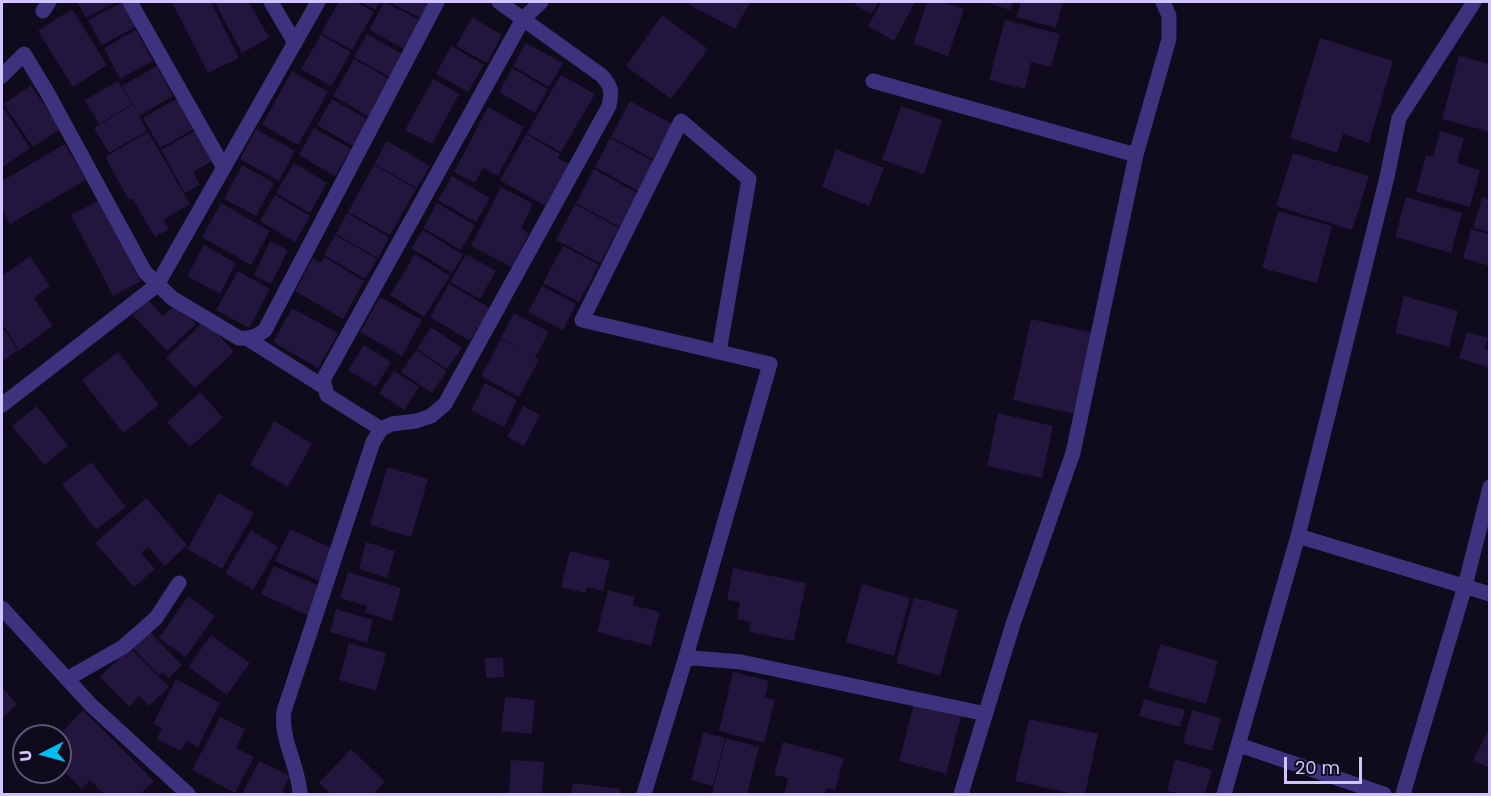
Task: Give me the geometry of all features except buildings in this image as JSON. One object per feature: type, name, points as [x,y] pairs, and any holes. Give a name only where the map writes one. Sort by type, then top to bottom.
[{"type":"street","points":[[130,2],[223,166]]},
{"type":"street","points":[[271,2],[295,43]]},
{"type":"street","points":[[2,405],[157,285],[318,2]]},
{"type":"street","points":[[2,76],[24,54],[145,272],[172,298],[239,338],[248,339],[256,337],[265,330],[437,2]]},
{"type":"street","points":[[300,795],[284,733],[282,722],[284,711],[373,442],[381,429],[392,424],[416,421],[431,416],[445,404],[609,106],[612,92],[610,84],[602,75],[499,2]]},
{"type":"street","points":[[381,429],[327,395],[323,380],[523,19],[541,2]]},
{"type":"street","points":[[961,795],[1013,624],[1073,453],[1136,155],[1169,39],[1169,15],[1163,2]]},
{"type":"street","points":[[1224,795],[1298,536],[1387,177],[1399,118],[1474,2]]},
{"type":"street","points":[[873,81],[1136,155]]},
{"type":"street","points":[[644,795],[770,364],[582,320],[681,121],[749,179],[719,352]]},
{"type":"street","points":[[248,339],[324,387]]},
{"type":"street","points":[[1403,795],[1466,586],[1490,487]]},
{"type":"street","points":[[1298,536],[1490,594]]},
{"type":"street","points":[[68,679],[123,647],[156,618],[179,583]]},
{"type":"street","points":[[2,608],[91,705],[188,795]]},
{"type":"street","points":[[685,660],[693,658],[741,662],[986,714]]},
{"type":"street","points":[[1239,745],[1384,795]]}]
